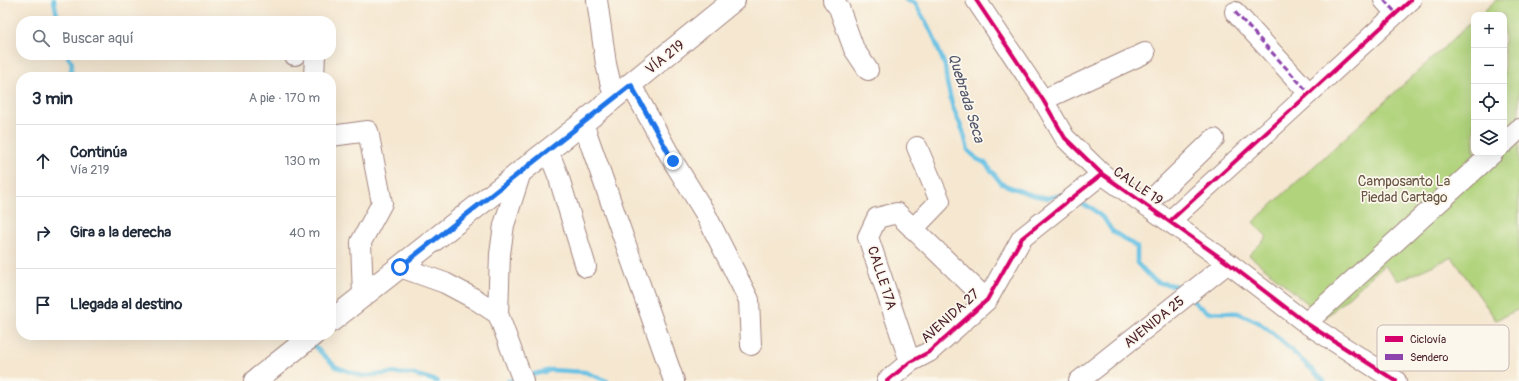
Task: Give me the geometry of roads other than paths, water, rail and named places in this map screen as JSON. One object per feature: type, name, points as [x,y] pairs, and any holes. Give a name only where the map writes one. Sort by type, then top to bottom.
[{"type":"main road","name":"VÍA 219","points":[[336,317],[583,123],[734,0]]},
{"type":"main road","points":[[255,381],[307,340]]},
{"type":"street","points":[[597,0],[606,64],[622,91],[673,161],[705,213],[749,300],[751,345]]},
{"type":"street","points":[[833,0],[839,8],[854,49],[868,70]]},
{"type":"street","points":[[1170,221],[1310,93],[1390,7],[1411,0]]},
{"type":"street","name":"CALLE 19","points":[[979,1],[1043,100],[1065,138],[1102,174],[1228,262],[1306,324],[1377,369]]},
{"type":"street","points":[[1235,12],[1310,93]]},
{"type":"street","points":[[1043,100],[1145,53]]},
{"type":"street","points":[[314,72],[315,60]]},
{"type":"street","points":[[583,123],[674,381]]},
{"type":"street","points":[[1507,140],[1519,129]]},
{"type":"street","points":[[336,135],[368,131],[382,203],[361,242],[363,295]]},
{"type":"street","points":[[1146,205],[1214,139]]},
{"type":"street","points":[[913,228],[940,201],[917,147]]},
{"type":"street","points":[[548,150],[559,178],[586,267]]},
{"type":"street","points":[[1306,324],[1490,156]]},
{"type":"street","points":[[520,172],[504,225],[500,254],[498,314],[523,381]]},
{"type":"street","name":"AVENIDA 27","points":[[887,381],[910,362],[929,352],[987,300],[1022,238],[1102,174]]},
{"type":"street","name":"CALLE 17A","points":[[910,362],[868,237],[877,218],[897,213],[987,300]]},
{"type":"street","name":"AVENIDA 25","points":[[1083,380],[1228,262]]},
{"type":"street","points":[[400,267],[445,283],[475,299],[498,314]]},
{"type":"street","name":"CALLE 19","points":[[1380,371],[1396,381]]},
{"type":"waterway","points":[[54,0],[57,16]]},
{"type":"waterway","name":"Quebrada Seca","points":[[906,0],[915,3],[932,33],[945,66],[947,83],[953,108],[963,131],[968,150],[977,159],[985,163],[1002,184],[1032,195],[1048,198],[1061,195],[1064,196]]},
{"type":"waterway","points":[[70,60],[72,63],[71,72]]},
{"type":"waterway","name":"Quebrada Seca","points":[[1076,202],[1092,208],[1105,220],[1112,231],[1137,247],[1137,263],[1151,278],[1158,282],[1176,286],[1185,290]]},
{"type":"waterway","name":"Quebrada Seca","points":[[1191,297],[1198,306],[1208,312],[1238,313],[1258,322],[1275,335],[1324,381]]},
{"type":"waterway","points":[[311,343],[336,367],[362,376],[393,373],[413,374],[437,381]]},
{"type":"waterway","points":[[527,376],[551,370],[585,372],[607,381]]},
{"type":"waterway","points":[[508,381],[518,379]]},
{"type":"park label","name":"Camposanto La Piedad Cartago","points":[[1404,190]]}]
